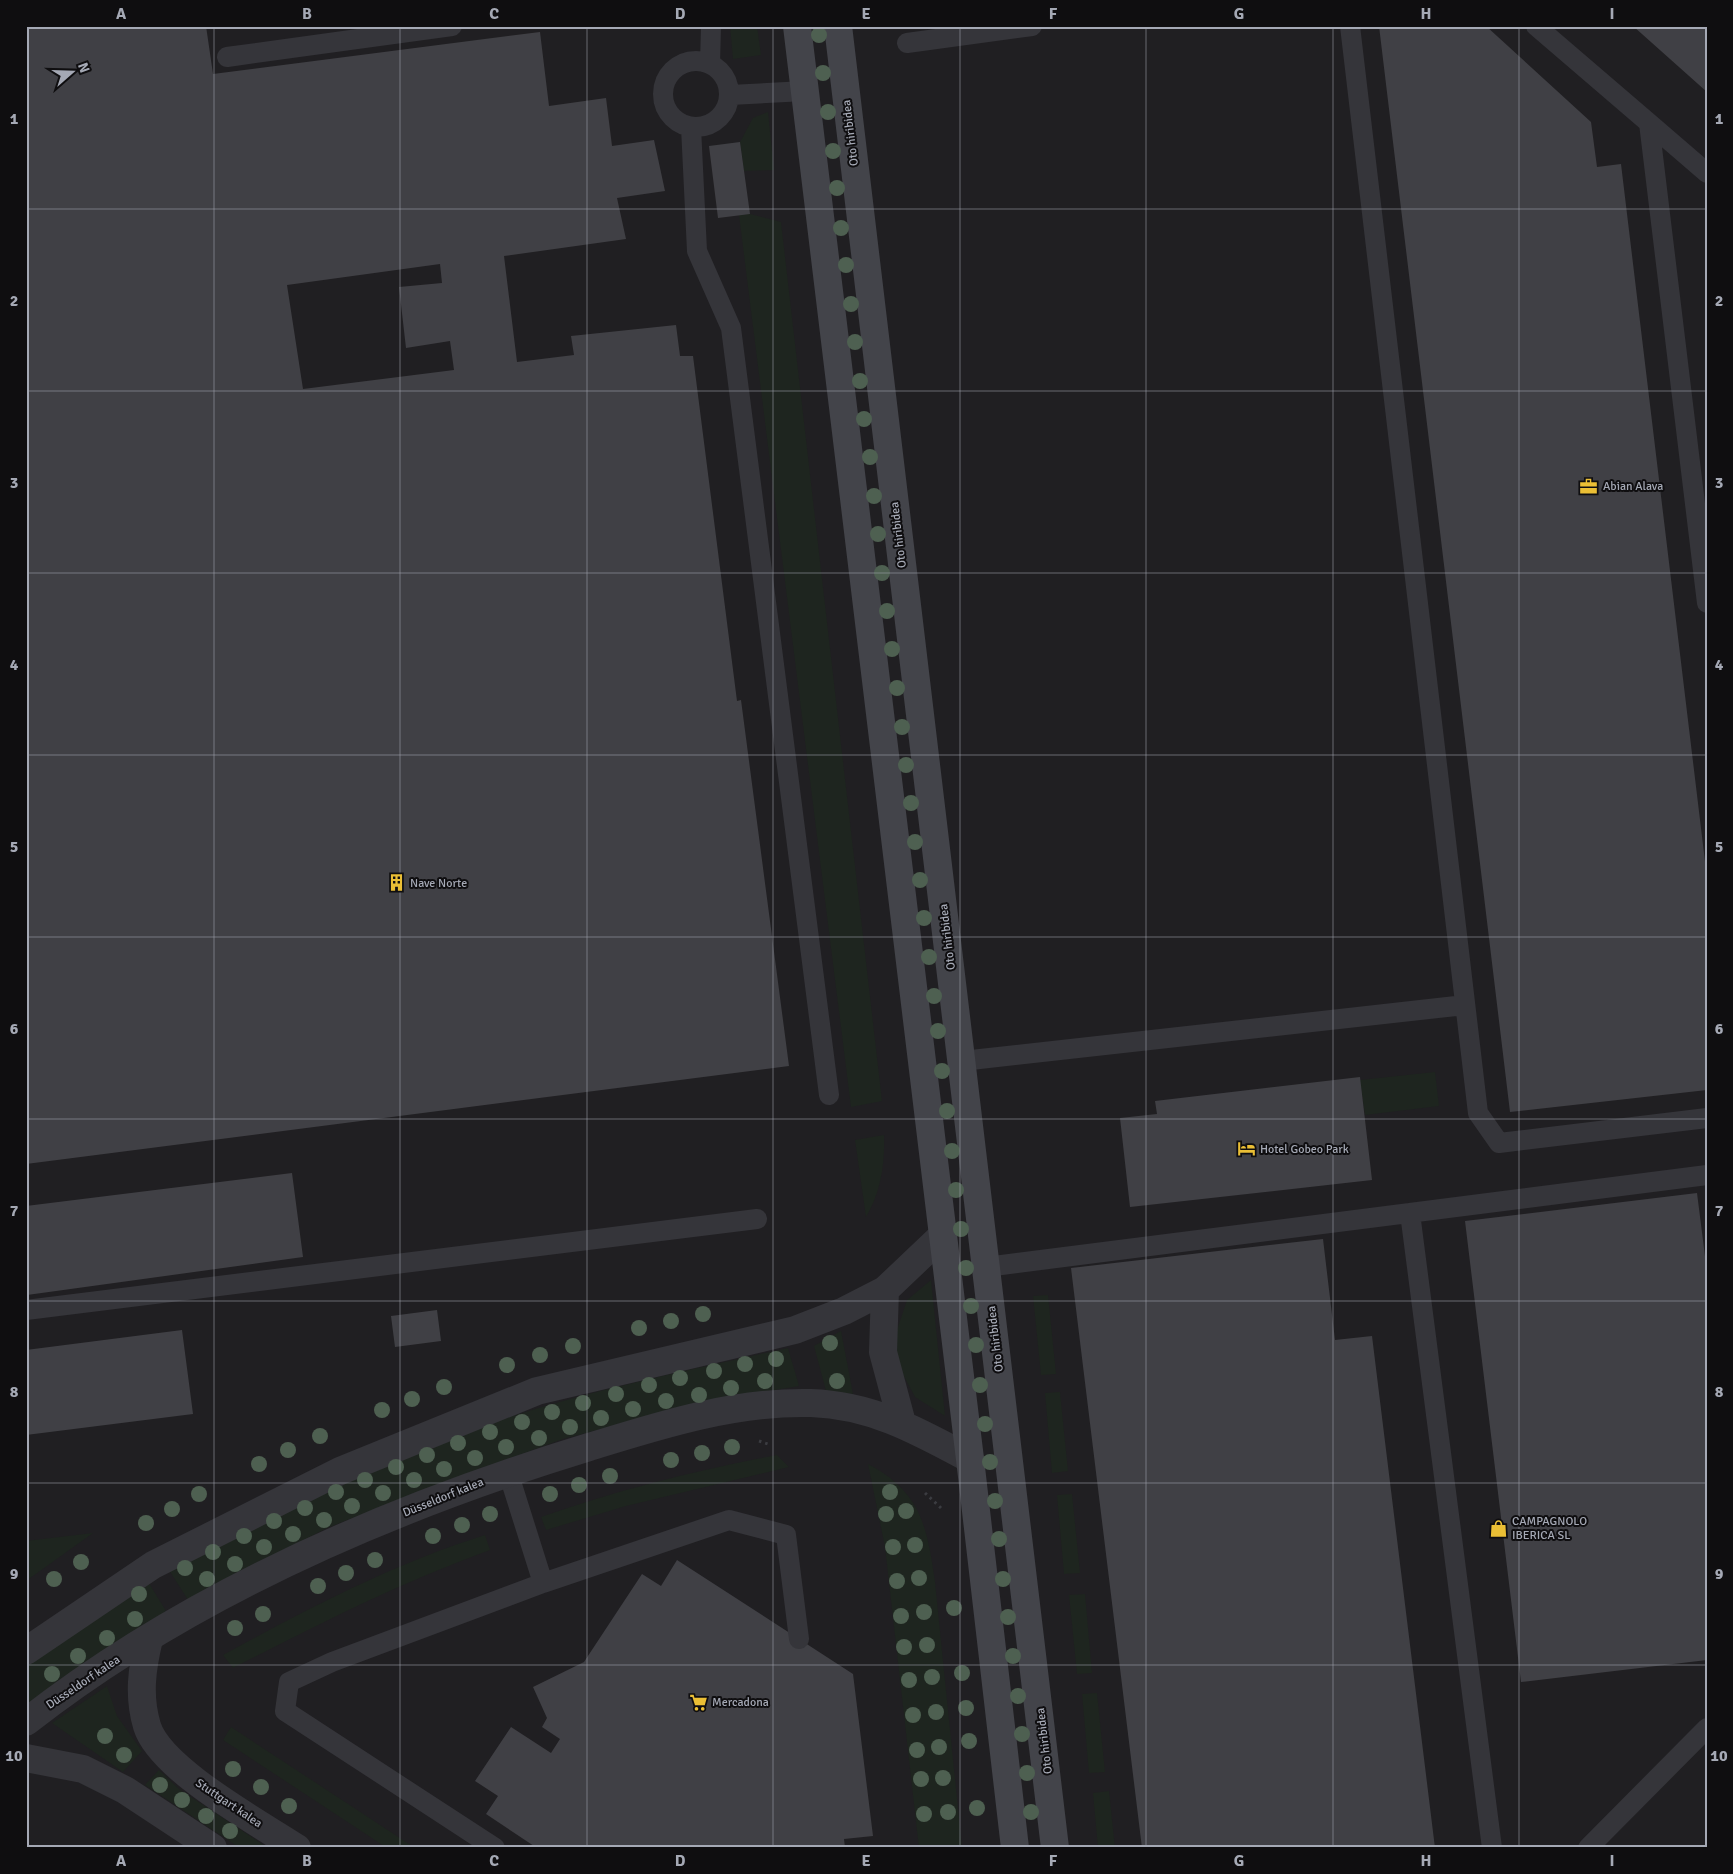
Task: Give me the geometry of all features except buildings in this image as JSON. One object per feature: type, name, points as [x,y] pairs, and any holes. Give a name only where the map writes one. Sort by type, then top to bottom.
[{"type":"street","points":[[797,26],[970,1458],[1015,1848]]},
{"type":"street","name":"Oto hiribidea","points":[[838,26],[1055,1848]]},
{"type":"street","points":[[26,1651],[153,1565],[340,1471],[537,1391],[795,1330],[844,1311],[885,1290],[943,1235]]},
{"type":"street","points":[[885,1290],[883,1352],[902,1423]]},
{"type":"street","name":"Düsseldorf kalea","points":[[26,1722],[100,1669],[149,1639],[289,1562],[430,1501],[508,1472],[632,1434],[734,1410],[784,1404],[814,1404],[857,1409],[902,1423],[970,1458]]},
{"type":"street","name":"Stuttgart kalea","points":[[149,1639],[141,1672],[142,1700],[148,1727],[161,1750],[204,1788],[297,1848]]},
{"type":"street","points":[[26,1758],[83,1769],[125,1790],[213,1848]]},
{"type":"lane","points":[[227,57],[452,26]]},
{"type":"lane","points":[[710,64],[711,26]]},
{"type":"lane","points":[[907,43],[1032,26]]},
{"type":"lane","points":[[1350,26],[1478,1113],[1500,1143],[1707,1118]]},
{"type":"lane","points":[[1536,26],[1707,173]]},
{"type":"lane","points":[[692,61],[710,64],[725,76],[730,94],[724,112],[710,125],[691,127],[674,119],[664,103],[664,84],[675,68],[692,61]]},
{"type":"lane","points":[[730,94],[805,91]]},
{"type":"lane","points":[[1649,123],[1707,603]]},
{"type":"lane","points":[[691,127],[697,252],[731,328],[828,1095]]},
{"type":"lane","points":[[962,1061],[1465,1005]]},
{"type":"lane","points":[[986,1267],[1707,1175]]},
{"type":"lane","points":[[1410,1213],[1492,1848]]},
{"type":"lane","points":[[26,1310],[756,1220]]},
{"type":"lane","points":[[508,1472],[543,1583]]},
{"type":"lane","points":[[495,1848],[285,1711],[289,1682],[332,1662],[543,1583],[729,1520],[786,1535],[799,1639]]},
{"type":"lane","points":[[1588,1848],[1707,1728]]},
{"type":"shaded area","points":[[26,26],[1707,26],[1707,1848],[26,1848]]},
{"type":"shaded area","points":[[730,26],[757,26],[761,55],[733,59]]},
{"type":"shaded area","points":[[768,112],[774,170],[744,171],[740,142],[753,118]]},
{"type":"shaded area","points":[[750,214],[781,222],[882,1101],[851,1107],[739,215]]},
{"type":"shaded area","points":[[1435,1072],[1439,1106],[1365,1115],[1360,1080]]},
{"type":"shaded area","points":[[884,1135],[884,1156],[879,1187],[866,1217],[855,1140]]},
{"type":"shaded area","points":[[931,1280],[945,1416],[915,1397],[898,1365],[894,1339],[907,1300]]},
{"type":"shaded area","points":[[1048,1295],[1056,1374],[1041,1375],[1033,1296]]},
{"type":"shaded area","points":[[841,1331],[853,1394],[826,1391],[814,1346]]},
{"type":"shaded area","points":[[788,1348],[799,1386],[708,1401],[563,1439],[327,1528],[188,1600],[169,1570],[299,1504],[397,1459],[474,1429],[518,1414],[608,1389]]},
{"type":"shaded area","points":[[1060,1392],[1068,1471],[1052,1473],[1045,1393]]},
{"type":"shaded area","points":[[777,1455],[789,1467],[626,1506],[546,1530],[541,1517],[599,1498],[658,1482],[717,1467]]},
{"type":"shaded area","points":[[868,1464],[900,1486],[910,1499],[918,1512],[929,1544],[935,1582],[962,1848],[919,1848],[885,1547]]},
{"type":"shaded area","points":[[1072,1494],[1080,1573],[1064,1574],[1057,1495]]},
{"type":"shaded area","points":[[93,1533],[26,1581],[26,1541]]},
{"type":"shaded area","points":[[485,1535],[490,1550],[391,1590],[233,1668],[223,1655],[351,1589],[417,1560]]},
{"type":"shaded area","points":[[147,1580],[166,1611],[26,1705],[26,1662]]},
{"type":"shaded area","points":[[1085,1594],[1092,1673],[1077,1674],[1069,1595]]},
{"type":"shaded area","points":[[107,1686],[117,1716],[142,1751],[123,1772],[52,1723]]},
{"type":"shaded area","points":[[1097,1693],[1105,1772],[1089,1773],[1082,1694]]},
{"type":"shaded area","points":[[231,1727],[415,1848],[387,1848],[223,1740]]},
{"type":"shaded area","points":[[159,1770],[179,1789],[268,1848],[240,1848],[145,1785]]},
{"type":"shaded area","points":[[1109,1791],[1115,1848],[1098,1848],[1093,1793]]},
{"type":"place","name":"Abian Alava","points":[[1589,486]]},
{"type":"place","name":"Nave Norte","points":[[396,883]]},
{"type":"place","name":"Hotel Gobeo Park","points":[[1246,1149]]},
{"type":"place","name":"CAMPAGNOLO IBERICA SL","points":[[1498,1528]]},
{"type":"place","name":"Mercadona","points":[[698,1702]]}]
